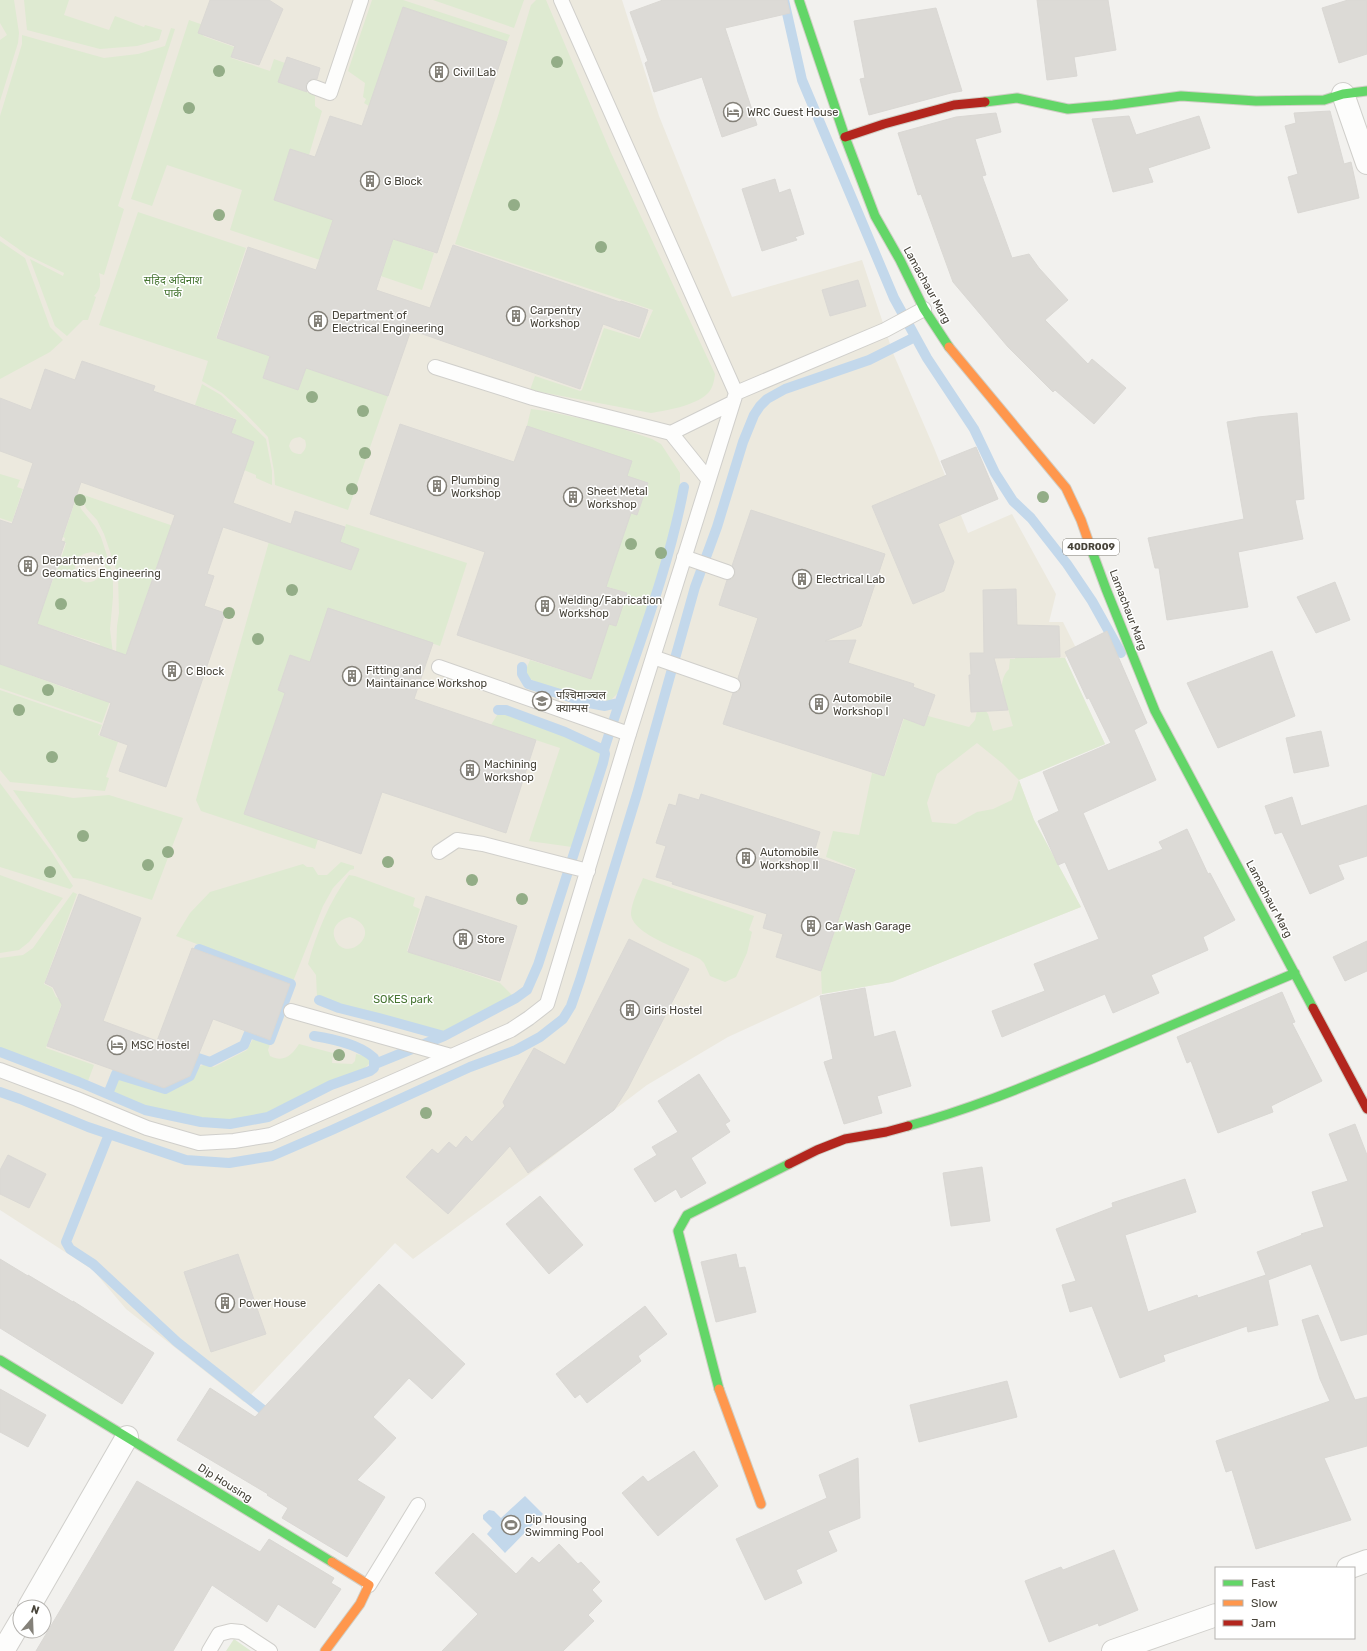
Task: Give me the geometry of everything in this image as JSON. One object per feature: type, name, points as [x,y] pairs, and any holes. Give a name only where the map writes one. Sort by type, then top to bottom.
[{"type":"street","name":"Lamachaur Marg","points":[[799,0],[845,137],[875,216],[900,260],[924,309],[949,347],[1066,488],[1081,520],[1106,589],[1155,711],[1367,1109]]},
{"type":"street","points":[[845,137],[884,124],[954,105],[1018,98],[1068,109],[1113,106],[1181,96],[1256,101],[1324,100],[1343,94],[1367,91]]},
{"type":"street","points":[[1343,94],[1367,163]]},
{"type":"street","points":[[761,1504],[720,1394],[698,1313],[678,1231],[687,1215],[817,1150],[845,1139],[886,1132],[941,1117],[1018,1089],[1295,973]]},
{"type":"street","name":"Dip Housing","points":[[0,1360],[369,1585]]},
{"type":"street","points":[[34,1599],[127,1437]]},
{"type":"street","points":[[1351,1567],[1367,1561]]},
{"type":"street","points":[[324,1651],[360,1604],[369,1585]]},
{"type":"street","points":[[1113,1651],[1215,1614]]},
{"type":"street","points":[[4,1651],[12,1636]]},
{"type":"lane","points":[[314,88],[330,93],[361,0]]},
{"type":"lane","points":[[0,1070],[78,1099],[147,1128],[199,1143],[234,1141],[271,1135],[511,1030],[547,1004],[629,734],[734,398],[561,0]]},
{"type":"lane","points":[[671,433],[734,398],[885,330],[924,309]]},
{"type":"lane","points":[[435,367],[533,398],[671,433],[708,478]]},
{"type":"lane","points":[[684,558],[727,572]]},
{"type":"lane","points":[[653,657],[733,685]]},
{"type":"lane","points":[[439,667],[629,734]]},
{"type":"lane","points":[[439,852],[457,840],[483,844],[588,871]]},
{"type":"lane","points":[[291,1011],[451,1056]]},
{"type":"lane","points":[[369,1585],[418,1505]]},
{"type":"lane","points":[[209,1651],[219,1634],[231,1631],[241,1632],[270,1651]]},
{"type":"shaded area","name":"पश्‍चिमाञ्‍चल क्याम्पस","points":[[0,0],[622,0],[659,116],[732,297],[862,260],[893,353],[934,448],[968,533],[1012,514],[1056,594],[1049,622],[1063,622],[1076,648],[1065,658],[1105,744],[1019,780],[1034,820],[1081,907],[892,982],[822,994],[728,1037],[647,1085],[535,1170],[413,1259],[395,1243],[244,1402],[126,1309],[93,1270],[0,1210]]},
{"type":"green space","points":[[0,0],[14,0],[19,33],[18,43],[0,101],[0,40],[7,35],[0,23]]},
{"type":"green space","points":[[24,0],[69,0],[64,15],[109,30],[115,16],[144,27],[145,25],[162,30],[159,40],[137,46],[100,49],[27,30]]},
{"type":"green space","points":[[372,0],[403,0],[510,35],[507,42],[403,7],[369,106],[364,103],[366,99],[363,97],[365,83],[348,71]]},
{"type":"green space","points":[[433,0],[524,0],[514,28]]},
{"type":"green space","points":[[536,0],[546,0],[611,153],[715,374],[711,390],[695,402],[673,409],[651,413],[530,390],[535,376],[580,391],[582,390],[604,328],[640,339],[653,310],[455,244],[497,119],[531,5]]},
{"type":"green space","points":[[189,20],[206,26],[203,36],[234,47],[231,58],[270,71],[274,59],[285,63],[279,82],[315,95],[315,106],[322,111],[309,155],[290,149],[274,200],[333,220],[320,260],[230,230],[242,190],[167,165],[152,206],[131,199]]},
{"type":"green space","points":[[171,28],[175,29],[118,206],[124,209],[104,275],[99,273],[100,286],[94,296],[96,297],[88,320],[83,320],[67,336],[55,326],[30,259],[63,276],[64,273],[27,255],[0,236],[0,116],[22,44],[22,35],[104,58],[138,54],[165,46]]},
{"type":"green space","name":"सहिद अविनाश पार्क","points":[[138,212],[246,248],[216,338],[270,356],[263,378],[298,390],[306,368],[388,396],[348,510],[275,485],[268,437],[246,414],[222,393],[202,381],[208,361],[99,325]],"holes":[[[300,437],[305,440],[306,447],[301,454],[295,453],[291,450],[289,446],[293,439]]]},
{"type":"green space","points":[[393,239],[434,253],[422,290],[325,257],[329,244],[385,263]]},
{"type":"green space","points":[[0,241],[25,258],[50,327],[63,340],[50,352],[0,379]]},
{"type":"green space","points":[[202,384],[221,395],[266,439],[272,471],[272,485],[256,478],[256,475],[244,470],[254,442],[231,433],[236,419],[195,405]]},
{"type":"green space","points":[[531,409],[611,425],[652,439],[661,444],[680,473],[680,496],[650,600],[618,693],[610,701],[548,687],[528,678],[525,672],[530,660],[591,679],[602,644],[595,619],[616,626],[627,593],[605,586],[625,511],[637,515],[648,484],[627,476],[631,461],[527,426]]},
{"type":"green space","points":[[0,474],[20,480],[17,487],[23,489],[12,522],[0,518]]},
{"type":"green space","points":[[55,492],[76,492],[81,509],[95,526],[101,537],[111,568],[113,581],[110,629],[113,654],[99,649],[100,644],[34,623],[52,583],[63,553],[66,543],[64,542],[65,538],[63,537],[76,499]],"holes":[[[93,552],[102,558],[105,565],[104,572],[100,577],[93,581],[86,582],[80,579],[76,572],[75,564],[76,560],[81,555]]]},
{"type":"green space","points":[[81,494],[179,528],[207,571],[160,557],[127,652],[144,657],[116,655],[119,613],[118,575],[104,534],[97,520],[86,508]]},
{"type":"green space","points":[[274,524],[283,547],[333,564],[346,524],[467,563],[440,646],[328,608],[310,662],[290,655],[278,690],[298,697],[318,839],[315,849],[201,811],[196,800]]},
{"type":"green space","points":[[1036,639],[1037,657],[1065,658],[1105,744],[1019,780],[1034,820],[1081,907],[892,982],[822,994],[821,972],[856,869],[826,857],[833,831],[859,835],[872,773],[885,776],[904,718],[924,726],[928,716],[969,727],[975,720],[977,711],[986,711],[993,731],[1013,726],[1008,709],[1002,709],[1002,683],[1003,678],[1009,669],[1010,659],[1015,659],[1017,644]],"holes":[[[977,743],[1003,764],[1019,780],[1012,800],[993,809],[977,812],[956,824],[932,822],[927,803],[937,774]]]},
{"type":"green space","points":[[96,660],[122,667],[102,723],[0,688],[0,664],[82,694]]},
{"type":"green space","points":[[0,690],[102,725],[98,735],[118,742],[106,777],[109,778],[105,791],[10,782],[0,770]]},
{"type":"green space","points":[[499,712],[511,714],[570,736],[603,752],[572,847],[529,841],[560,748],[491,725]]},
{"type":"green space","points":[[0,783],[51,851],[73,886],[70,889],[0,867]]},
{"type":"green space","points":[[13,790],[73,798],[109,795],[183,818],[152,900],[84,879],[73,878]]},
{"type":"green space","points":[[341,862],[354,866],[354,869],[350,870],[333,888],[323,906],[292,984],[207,952],[202,946],[176,936],[190,913],[210,892],[303,864],[307,867],[313,867],[318,875],[327,875]]},
{"type":"green space","points":[[0,875],[63,898],[29,942],[19,950],[0,953]]},
{"type":"green space","name":"SOKES park","points":[[349,875],[355,876],[415,898],[413,906],[420,909],[407,951],[500,983],[513,996],[442,1033],[317,997],[316,975],[308,964],[315,940],[324,918]],"holes":[[[350,917],[360,923],[365,930],[364,937],[360,943],[347,949],[340,946],[334,935],[337,924]]]},
{"type":"green space","points":[[643,878],[754,916],[749,930],[752,932],[747,953],[736,977],[725,982],[710,976],[704,963],[700,959],[648,935],[639,928],[633,921],[631,913],[634,899]]},
{"type":"green space","points":[[73,892],[77,894],[44,984],[52,988],[56,997],[63,1000],[46,1048],[94,1065],[88,1081],[49,1065],[0,1048],[0,958],[23,955],[33,948]]},
{"type":"green space","points":[[253,1039],[270,1044],[268,1050],[270,1056],[279,1059],[287,1057],[299,1044],[333,1053],[332,1063],[352,1064],[355,1061],[356,1054],[365,1056],[369,1060],[369,1064],[351,1077],[315,1090],[258,1116],[239,1119],[202,1119],[182,1116],[163,1112],[111,1093],[118,1077],[165,1092],[188,1080],[200,1066],[208,1065],[214,1067],[247,1050]]},
{"type":"green space","points":[[234,1639],[251,1651],[226,1651]]},
{"type":"water","name":"Dip Housing Swimming Pool","points":[[525,1496],[543,1514],[505,1553],[487,1534],[492,1528],[483,1519],[483,1515],[489,1510],[494,1511],[501,1518]]},
{"type":"building","points":[[210,0],[269,0],[283,9],[259,65],[231,57],[235,46],[198,33]]},
{"type":"building","points":[[663,0],[787,0],[790,13],[725,28],[757,125],[722,137],[702,77],[654,92],[645,63],[648,61],[630,12]]},
{"type":"building","points":[[1037,0],[1108,0],[1116,50],[1074,57],[1077,76],[1047,80]]},
{"type":"building","points":[[1348,0],[1367,0],[1367,54],[1339,63],[1322,8]]},
{"type":"building","points":[[403,7],[507,42],[437,253],[393,239],[376,290],[430,308],[453,245],[620,302],[621,301],[648,310],[639,337],[603,324],[580,389],[411,330],[388,396],[306,368],[298,390],[263,378],[270,356],[217,338],[248,247],[316,270],[333,220],[274,200],[290,149],[315,157],[330,116],[362,126]]},
{"type":"building","points":[[936,8],[962,91],[869,115],[860,79],[865,78],[854,21]]},
{"type":"building","points":[[287,57],[320,68],[317,79],[312,79],[306,84],[307,92],[278,82]]},
{"type":"building","points":[[1330,111],[1344,164],[1351,162],[1359,198],[1298,213],[1288,177],[1298,174],[1285,126],[1296,123],[1294,113]]},
{"type":"building","points":[[996,113],[1001,132],[975,139],[986,175],[982,176],[1012,258],[1029,254],[1039,268],[1068,300],[1045,320],[1088,364],[1092,359],[1126,388],[1094,424],[1055,390],[1053,392],[1008,347],[953,282],[921,194],[918,195],[898,133],[956,117]]},
{"type":"building","points":[[1129,116],[1136,135],[1199,116],[1210,148],[1148,168],[1153,182],[1113,192],[1092,119]]},
{"type":"building","points":[[775,179],[779,193],[790,189],[804,234],[795,237],[797,240],[762,251],[742,189]]},
{"type":"building","points":[[858,280],[866,306],[830,316],[822,290]]},
{"type":"building","points":[[82,361],[155,386],[153,391],[236,420],[231,433],[254,442],[233,503],[291,524],[295,511],[345,527],[340,542],[359,549],[351,570],[223,527],[207,574],[214,576],[204,606],[225,613],[166,787],[119,771],[128,745],[100,735],[111,703],[0,664],[0,520],[12,524],[33,463],[0,451],[0,398],[31,410],[45,369],[75,380]],"holes":[[[81,482],[175,515],[126,655],[37,624],[65,542],[61,541]]]},
{"type":"building","points":[[1297,413],[1304,499],[1295,500],[1303,539],[1238,552],[1248,607],[1167,620],[1159,568],[1155,568],[1148,538],[1244,519],[1227,422]]},
{"type":"building","points":[[400,424],[514,462],[527,426],[632,461],[627,476],[648,483],[637,515],[631,513],[606,587],[627,593],[616,626],[609,624],[591,679],[457,635],[485,552],[370,514]]},
{"type":"building","points":[[976,447],[998,499],[938,524],[954,562],[944,591],[913,604],[872,506],[947,475],[941,461]]},
{"type":"building","points":[[751,510],[885,554],[861,626],[825,641],[856,640],[848,663],[914,684],[913,687],[935,695],[924,726],[903,718],[884,776],[723,724],[733,693],[738,692],[741,687],[741,683],[738,678],[758,618],[719,605],[727,580],[732,579],[735,574],[735,570],[732,566]]},
{"type":"building","points":[[1335,582],[1350,620],[1316,633],[1297,597]]},
{"type":"building","points":[[1016,589],[1017,625],[1059,626],[1060,657],[994,658],[1008,710],[971,712],[969,675],[971,675],[970,653],[984,653],[983,590]]},
{"type":"building","points":[[328,608],[433,643],[414,699],[536,740],[506,833],[382,792],[361,854],[244,814],[285,693],[278,690],[290,655],[310,662]]},
{"type":"building","points":[[1107,631],[1147,723],[1134,730],[1156,780],[1083,813],[1108,871],[1163,849],[1159,842],[1187,829],[1208,874],[1210,873],[1235,920],[1203,937],[1208,950],[1151,975],[1159,993],[1113,1013],[1105,994],[1002,1037],[992,1011],[1045,991],[1034,964],[1099,939],[1065,862],[1058,865],[1038,821],[1059,811],[1043,772],[1111,743],[1089,698],[1087,699],[1065,652]]},
{"type":"building","points":[[1272,651],[1295,716],[1218,748],[1187,683]]},
{"type":"building","points":[[1321,731],[1329,766],[1294,773],[1286,738]]},
{"type":"building","name":"Automobile Workshop II","points":[[679,794],[699,800],[701,794],[820,832],[813,856],[855,870],[821,971],[776,957],[783,934],[763,928],[767,914],[672,884],[673,882],[656,877],[666,846],[656,843],[669,804],[676,806]]},
{"type":"building","points":[[1292,797],[1301,826],[1367,805],[1367,856],[1338,865],[1344,879],[1310,894],[1282,832],[1275,834],[1265,806]]},
{"type":"building","points":[[79,894],[141,918],[103,1021],[157,1041],[192,948],[290,984],[270,1040],[213,1019],[190,1076],[164,1088],[47,1046],[62,1005],[53,987],[45,983]]},
{"type":"building","name":"Store","points":[[426,896],[517,926],[500,981],[408,952]]},
{"type":"building","points":[[629,939],[689,969],[628,1088],[614,1110],[528,1173],[510,1146],[448,1214],[406,1177],[432,1149],[438,1154],[449,1142],[456,1148],[466,1136],[472,1142],[505,1106],[503,1102],[534,1048],[565,1065]]},
{"type":"building","points":[[1367,941],[1367,971],[1345,981],[1333,957]]},
{"type":"building","points":[[865,988],[874,1037],[895,1031],[911,1086],[877,1096],[882,1113],[844,1124],[824,1062],[833,1059],[820,996]]},
{"type":"building","points":[[1282,992],[1295,1022],[1292,1023],[1322,1081],[1271,1106],[1273,1112],[1218,1133],[1191,1061],[1187,1063],[1177,1037]]},
{"type":"building","points":[[699,1074],[730,1121],[725,1124],[730,1132],[691,1158],[706,1183],[681,1198],[676,1189],[655,1202],[634,1169],[657,1155],[652,1147],[678,1132],[658,1101]]},
{"type":"building","points":[[1355,1124],[1367,1155],[1367,1334],[1341,1341],[1311,1264],[1268,1280],[1278,1325],[1248,1332],[1247,1326],[1163,1355],[1165,1361],[1120,1378],[1092,1306],[1070,1312],[1062,1285],[1076,1281],[1056,1229],[1113,1207],[1112,1203],[1185,1179],[1196,1212],[1125,1235],[1148,1312],[1197,1295],[1198,1298],[1266,1275],[1257,1252],[1302,1235],[1301,1234],[1324,1227],[1312,1192],[1348,1181],[1329,1134]]},
{"type":"building","points":[[8,1155],[46,1174],[29,1208],[0,1194],[0,1170]]},
{"type":"building","points":[[982,1167],[990,1221],[951,1226],[943,1173]]},
{"type":"building","points":[[540,1196],[583,1245],[549,1274],[506,1224]]},
{"type":"building","name":"Power House","points":[[238,1254],[266,1334],[211,1352],[184,1272]]},
{"type":"building","points":[[736,1254],[739,1268],[745,1267],[756,1312],[716,1322],[701,1262]]},
{"type":"building","points":[[0,1259],[73,1301],[154,1353],[122,1404],[0,1328]]},
{"type":"building","points":[[379,1284],[465,1364],[432,1399],[409,1378],[373,1417],[396,1438],[357,1480],[385,1497],[347,1557],[282,1518],[288,1508],[267,1495],[268,1494],[177,1440],[210,1388],[255,1417]]},
{"type":"building","points":[[645,1306],[667,1334],[638,1356],[641,1361],[587,1403],[580,1394],[575,1398],[556,1374]]},
{"type":"building","points":[[1318,1315],[1355,1400],[1367,1397],[1367,1446],[1324,1458],[1351,1520],[1256,1549],[1232,1470],[1226,1472],[1216,1441],[1330,1401],[1320,1379],[1302,1320]]},
{"type":"building","points":[[1007,1381],[1017,1417],[919,1442],[910,1405]]},
{"type":"building","points":[[0,1389],[46,1415],[28,1447],[0,1432]]},
{"type":"building","points":[[694,1451],[718,1486],[658,1536],[622,1493],[643,1476],[648,1482]]},
{"type":"building","points":[[858,1458],[860,1518],[828,1531],[837,1551],[796,1570],[802,1583],[765,1600],[736,1539],[827,1498],[819,1475]]},
{"type":"building","points":[[137,1481],[260,1552],[269,1539],[334,1578],[331,1583],[341,1589],[315,1628],[278,1604],[267,1622],[212,1585],[173,1651],[36,1651],[43,1639],[52,1639],[52,1624]]},
{"type":"building","points":[[473,1533],[516,1574],[532,1557],[539,1563],[559,1544],[578,1564],[581,1562],[600,1582],[592,1590],[602,1601],[588,1615],[594,1621],[563,1651],[442,1651],[478,1614],[435,1573]]},
{"type":"building","points":[[1114,1550],[1138,1610],[1099,1626],[1098,1623],[1049,1642],[1025,1581],[1061,1567],[1063,1570]]},
{"type":"waterway","points":[[784,0],[802,80],[894,298],[927,358],[974,429],[995,473],[1013,501],[1031,518],[1067,564],[1092,601],[1121,653]]},
{"type":"waterway","points":[[0,1092],[88,1127],[186,1160],[229,1163],[272,1156],[470,1067],[516,1050],[540,1037],[563,1019],[571,1006],[580,980],[637,794],[695,587],[717,527],[743,442],[754,415],[767,399],[785,389],[869,360],[915,337]]},
{"type":"waterway","points":[[375,1064],[444,1036],[516,998],[527,990],[538,965],[603,763],[605,754],[604,750],[614,717],[648,620],[677,521],[684,487]]},
{"type":"waterway","points":[[522,667],[522,674],[528,684],[589,703],[605,706],[618,703]]},
{"type":"waterway","points":[[498,710],[506,710],[565,732],[604,750]]},
{"type":"waterway","points":[[108,1094],[116,1074],[165,1089],[190,1076],[198,1058],[210,1062],[244,1045],[249,1033],[270,1040],[291,984],[199,949]]},
{"type":"waterway","points":[[319,1000],[339,1008],[444,1036]]},
{"type":"waterway","points":[[0,1052],[79,1082],[145,1110],[201,1122],[230,1124],[268,1117],[331,1085],[370,1071],[374,1068],[374,1058],[361,1049],[337,1041],[314,1036]]},
{"type":"waterway","points":[[109,1134],[66,1242],[70,1249],[93,1264],[177,1342],[272,1417]]},
{"type":"traffic: fast","points":[[799,0],[845,137],[875,216],[900,260],[924,309],[949,347]]},
{"type":"traffic: fast","points":[[985,102],[1017,98],[1068,109],[1181,96],[1256,101],[1324,100],[1343,94],[1367,91]]},
{"type":"traffic: fast","points":[[1089,543],[1155,711],[1313,1008]]},
{"type":"traffic: fast","points":[[908,1126],[979,1104],[1025,1086],[1295,973]]},
{"type":"traffic: fast","points":[[719,1389],[678,1231],[687,1215],[789,1164]]},
{"type":"traffic: fast","points":[[0,1360],[332,1562]]},
{"type":"traffic: slow","points":[[949,347],[1066,488],[1081,520],[1089,543]]},
{"type":"traffic: slow","points":[[719,1389],[761,1504]]},
{"type":"traffic: slow","points":[[325,1651],[360,1604],[369,1585],[332,1562]]},
{"type":"traffic: jam","points":[[845,137],[884,124],[954,105],[985,102]]},
{"type":"traffic: jam","points":[[1313,1008],[1367,1109]]},
{"type":"traffic: jam","points":[[789,1164],[817,1150],[845,1139],[886,1132],[908,1126]]},
{"type":"place","name":"Civil Lab","points":[[439,72]]},
{"type":"place","name":"WRC Guest House","points":[[733,112]]},
{"type":"place","name":"G Block","points":[[370,181]]},
{"type":"place","name":"Carpentry Workshop","points":[[516,316]]},
{"type":"place","name":"Department of Electrical Engineering","points":[[318,321]]},
{"type":"place","name":"Plumbing Workshop","points":[[437,486]]},
{"type":"place","name":"Sheet Metal Workshop","points":[[573,497]]},
{"type":"place","name":"Department of Geomatics Engineering","points":[[28,566]]},
{"type":"place","name":"Electrical Lab","points":[[802,579]]},
{"type":"place","name":"Welding/Fabrication Workshop","points":[[545,606]]},
{"type":"place","name":"C Block","points":[[172,671]]},
{"type":"place","name":"Fitting and Maintainance Workshop","points":[[352,676]]},
{"type":"place","name":"पश्‍चिमाञ्‍चल क्याम्पस","points":[[542,701]]},
{"type":"place","name":"Automobile Workshop I","points":[[819,704]]},
{"type":"place","name":"Machining Workshop","points":[[470,770]]},
{"type":"place","name":"Automobile Workshop II","points":[[746,858]]},
{"type":"place","name":"Car Wash Garage","points":[[811,926]]},
{"type":"place","name":"Store","points":[[463,939]]},
{"type":"place","name":"Girls Hostel","points":[[630,1010]]},
{"type":"place","name":"MSC Hostel","points":[[117,1045]]},
{"type":"place","name":"Power House","points":[[225,1303]]},
{"type":"place","name":"Dip Housing Swimming Pool","points":[[511,1525]]}]
